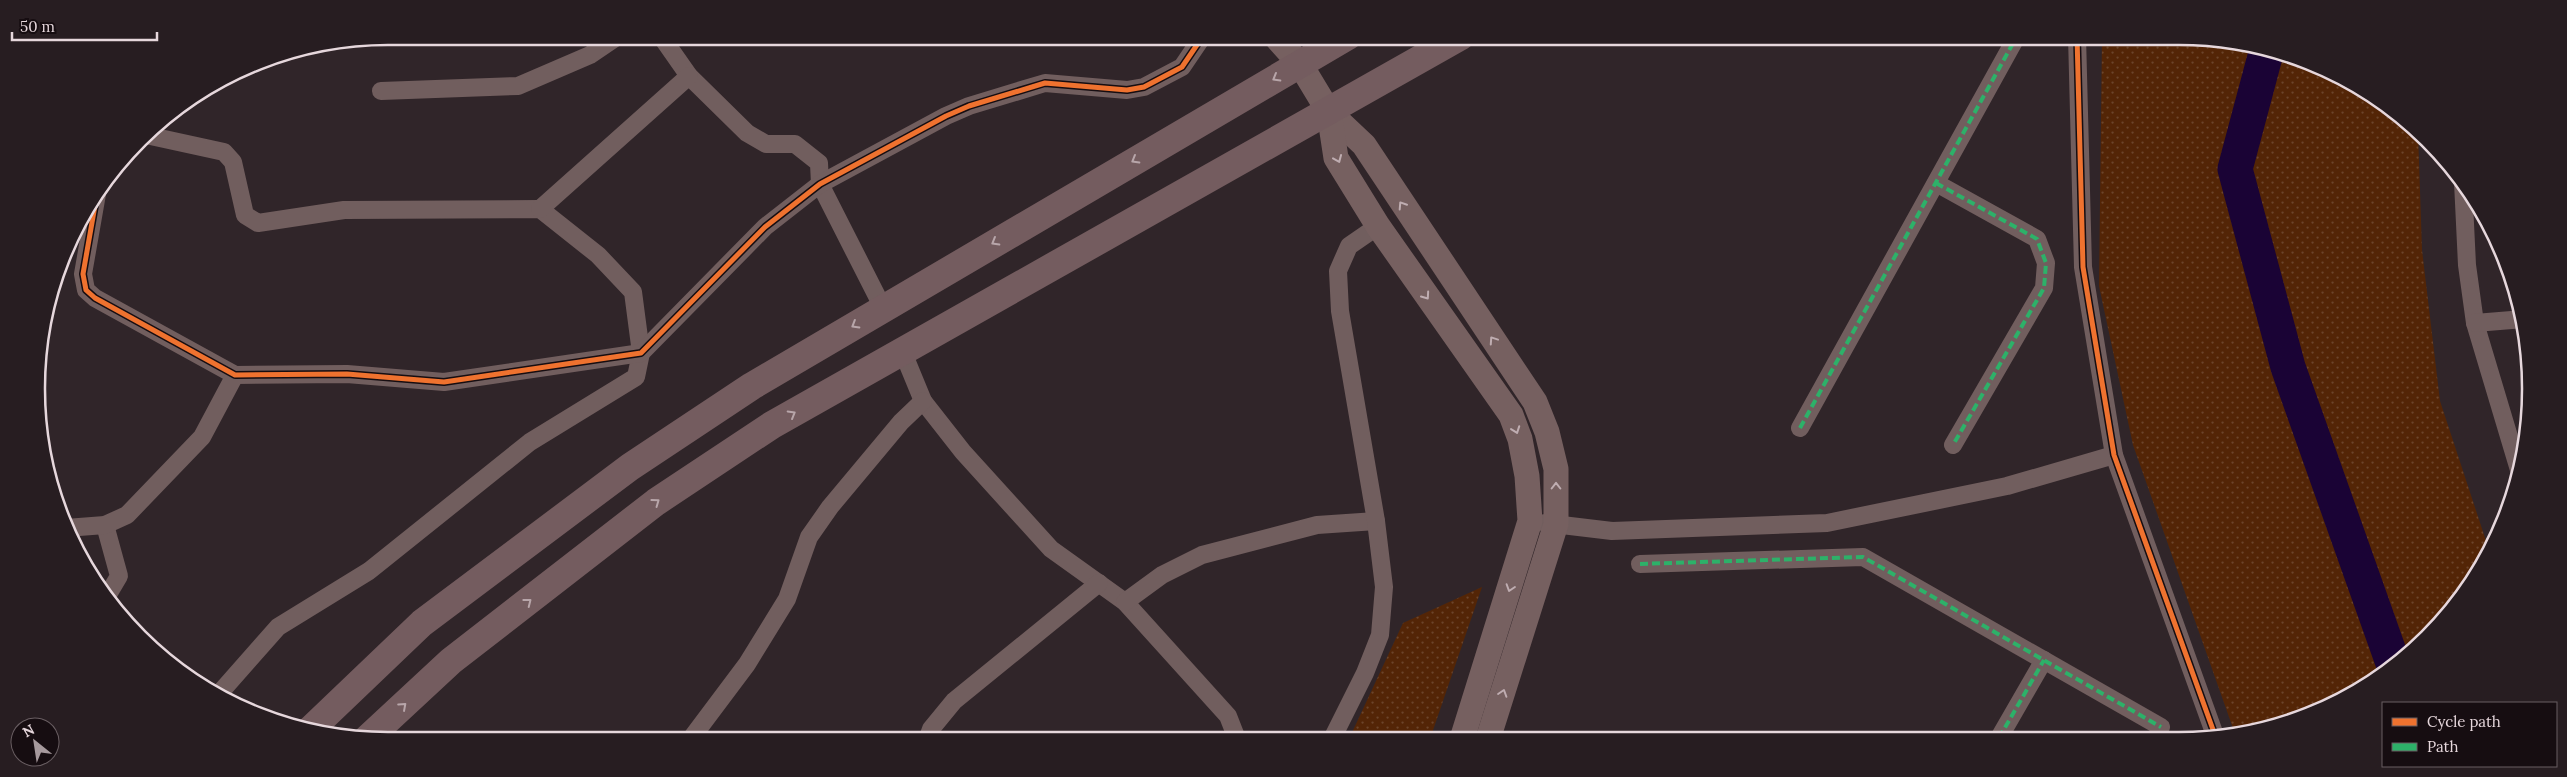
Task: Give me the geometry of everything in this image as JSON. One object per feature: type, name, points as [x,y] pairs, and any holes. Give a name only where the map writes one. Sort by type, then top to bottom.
[{"type":"main road","points":[[1283,45],[1300,64],[1330,112],[1364,145],[1535,402],[1547,432],[1556,469],[1556,524],[1490,732]]},
{"type":"main road","points":[[315,724],[422,623],[630,467],[752,386],[1333,45]]},
{"type":"main road","points":[[375,731],[452,661],[656,502],[772,426],[902,350],[1330,112],[1445,45]]},
{"type":"main road","points":[[1330,112],[1336,158],[1378,226],[1511,415],[1520,439],[1527,476],[1530,521],[1464,732]]},
{"type":"street","points":[[590,45],[590,54]]},
{"type":"street","points":[[381,92],[518,86],[590,54],[604,45]]},
{"type":"street","points":[[667,45],[689,76],[747,133],[766,144],[795,144],[819,163],[820,184],[883,308]]},
{"type":"street","points":[[94,212],[84,274],[86,290],[95,298],[235,375],[347,374],[444,382],[641,354],[765,227],[820,184],[946,116],[970,106],[1045,83],[1127,90],[1144,87],[1182,67],[1198,45]]},
{"type":"street","points":[[1800,428],[2012,45]]},
{"type":"street","points":[[2077,45],[2083,267],[2114,455],[2213,730]]},
{"type":"street","points":[[540,209],[689,76]]},
{"type":"street","points":[[155,137],[224,152],[233,162],[245,215],[258,223],[344,210],[540,209],[598,256],[633,292],[641,354],[636,377],[530,442],[369,571],[278,627],[223,689]]},
{"type":"street","points":[[1936,183],[2038,239],[2046,263],[2044,288],[1953,445]]},
{"type":"street","points":[[2464,198],[2467,265],[2475,323],[2515,456]]},
{"type":"street","points":[[1335,732],[1365,672],[1380,635],[1384,586],[1376,521],[1342,320],[1338,270],[1349,246],[1378,226]]},
{"type":"street","points":[[2475,323],[2515,320]]},
{"type":"street","points":[[902,350],[924,400],[963,452],[1051,548],[1124,602],[1228,716],[1234,732]]},
{"type":"street","points":[[74,527],[104,525],[127,516],[202,437],[235,375]]},
{"type":"street","points":[[696,732],[747,664],[788,599],[809,537],[830,507],[901,422],[924,400]]},
{"type":"street","points":[[1530,521],[1612,531],[1827,523],[2007,486],[2114,455]]},
{"type":"street","points":[[1124,602],[1162,575],[1202,555],[1318,525],[1376,521]]},
{"type":"street","points":[[104,525],[119,576],[111,590]]},
{"type":"street","points":[[1640,564],[1863,557],[2161,727]]},
{"type":"street","points":[[930,732],[954,701],[1099,583]]},
{"type":"street","points":[[2002,732],[2044,660]]},
{"type":"shaded area","points":[[2102,45],[2178,45],[2223,48],[2289,63],[2330,80],[2350,91],[2388,116],[2418,143],[2422,250],[2440,401],[2486,541],[2451,598],[2405,647],[2388,661],[2350,686],[2310,706],[2289,714],[2233,727],[2133,445],[2099,286]]},
{"type":"shaded area","points":[[1482,587],[1432,732],[1352,732],[1403,623]]},
{"type":"waterway","points":[[2265,57],[2235,169],[2288,367],[2391,658]]},
{"type":"marked path","points":[[1800,428],[2012,45]]},
{"type":"marked path","points":[[1936,183],[2037,239],[2046,263],[2044,288],[1953,445]]},
{"type":"marked path","points":[[1640,564],[1863,557],[2161,727]]},
{"type":"marked path","points":[[2002,732],[2044,660]]},
{"type":"cycle path","points":[[94,213],[83,274],[86,290],[95,298],[235,375],[347,374],[444,382],[641,353],[765,227],[820,184],[946,116],[969,106],[1045,83],[1127,90],[1144,87],[1182,67],[1197,45]]},
{"type":"cycle path","points":[[2077,45],[2083,267],[2114,455],[2213,730]]}]
